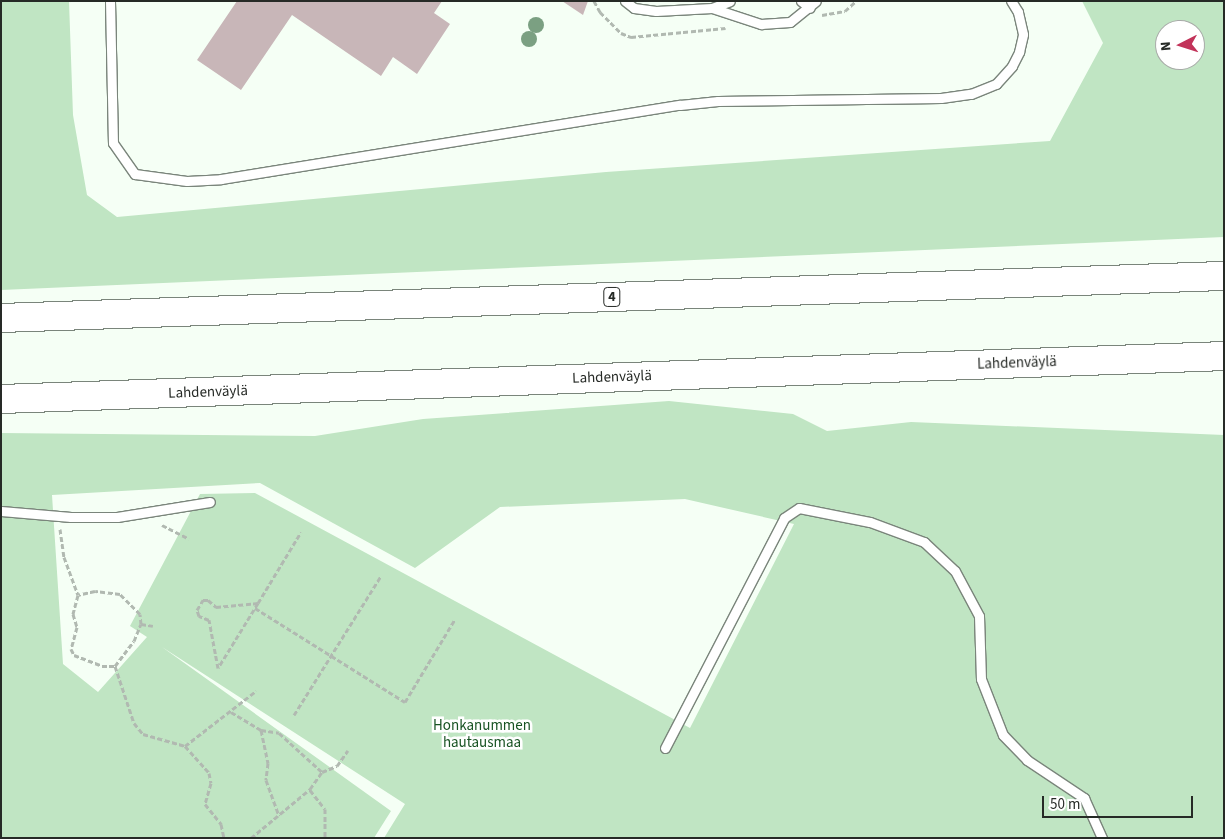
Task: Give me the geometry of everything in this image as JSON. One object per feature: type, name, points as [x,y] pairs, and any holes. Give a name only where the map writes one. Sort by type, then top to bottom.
[{"type":"highway","name":"4","points":[[1,318],[1224,276]]},
{"type":"highway","name":"Lahdenväylä","points":[[1,399],[1224,356]]},
{"type":"lane","points":[[110,1],[113,142],[121,159],[135,174],[187,181],[221,179],[680,105],[718,101],[941,98],[971,94],[996,84],[1012,66],[1019,52],[1023,34],[1018,12],[1010,1]]},
{"type":"lane","points":[[625,1],[634,8],[656,11],[712,8],[730,1]]},
{"type":"lane","points":[[801,1],[810,8]]},
{"type":"lane","points":[[712,8],[761,24],[790,22],[810,8],[816,1]]},
{"type":"lane","points":[[1,511],[71,517],[117,516],[210,502]]},
{"type":"lane","points":[[665,748],[784,518],[800,508],[870,522],[924,542],[955,571],[979,616],[981,679],[1003,735],[1026,760],[1084,798],[1102,838]]},
{"type":"path","points":[[594,1],[600,12],[621,33],[631,37],[761,24]]},
{"type":"path","points":[[810,8],[820,15],[833,15],[845,11],[856,1]]},
{"type":"path","points":[[160,524],[189,539]]},
{"type":"path","points":[[69,528],[60,528],[64,557],[78,594],[73,614],[77,627],[71,649],[74,655],[102,666],[116,666],[127,654],[141,624],[140,614],[120,594],[95,591],[78,594]]},
{"type":"path","points":[[258,604],[216,607],[208,600],[198,604],[198,616],[209,620],[218,668],[256,608],[301,532]]},
{"type":"path","points":[[294,715],[381,576]]},
{"type":"path","points":[[256,608],[405,702],[455,619]]},
{"type":"path","points":[[141,624],[153,626]]},
{"type":"path","points":[[116,666],[134,722],[143,734],[185,746],[209,773],[211,783],[206,804],[221,824],[224,838]]},
{"type":"path","points":[[185,746],[256,691]]},
{"type":"path","points":[[231,712],[261,730],[272,730],[286,738],[322,772]]},
{"type":"path","points":[[261,730],[268,764],[266,780],[279,816]]},
{"type":"path","points":[[251,838],[310,789],[322,772],[337,766],[348,750]]},
{"type":"path","points":[[310,789],[321,799],[325,809],[325,838]]},
{"type":"green space","points":[[1,1],[69,1],[73,115],[87,195],[117,217],[606,172],[1050,141],[1103,43],[1082,1],[1224,1],[1224,237],[1,290]]},
{"type":"green space","name":"Honkanummen hautausmaa","points":[[669,401],[793,414],[827,431],[911,422],[1224,435],[1224,838],[384,838],[405,804],[162,647],[391,811],[374,838],[1,838],[1,433],[315,436],[423,419]],"holes":[[[260,483],[415,568],[500,507],[685,499],[794,524],[690,728],[255,493],[200,494],[130,626],[147,637],[98,692],[63,664],[52,495]]]},
{"type":"building","points":[[237,1],[442,1],[434,13],[450,24],[417,74],[393,57],[381,76],[292,15],[241,90],[197,60]]},
{"type":"building","points":[[562,1],[588,1],[583,15]]}]
